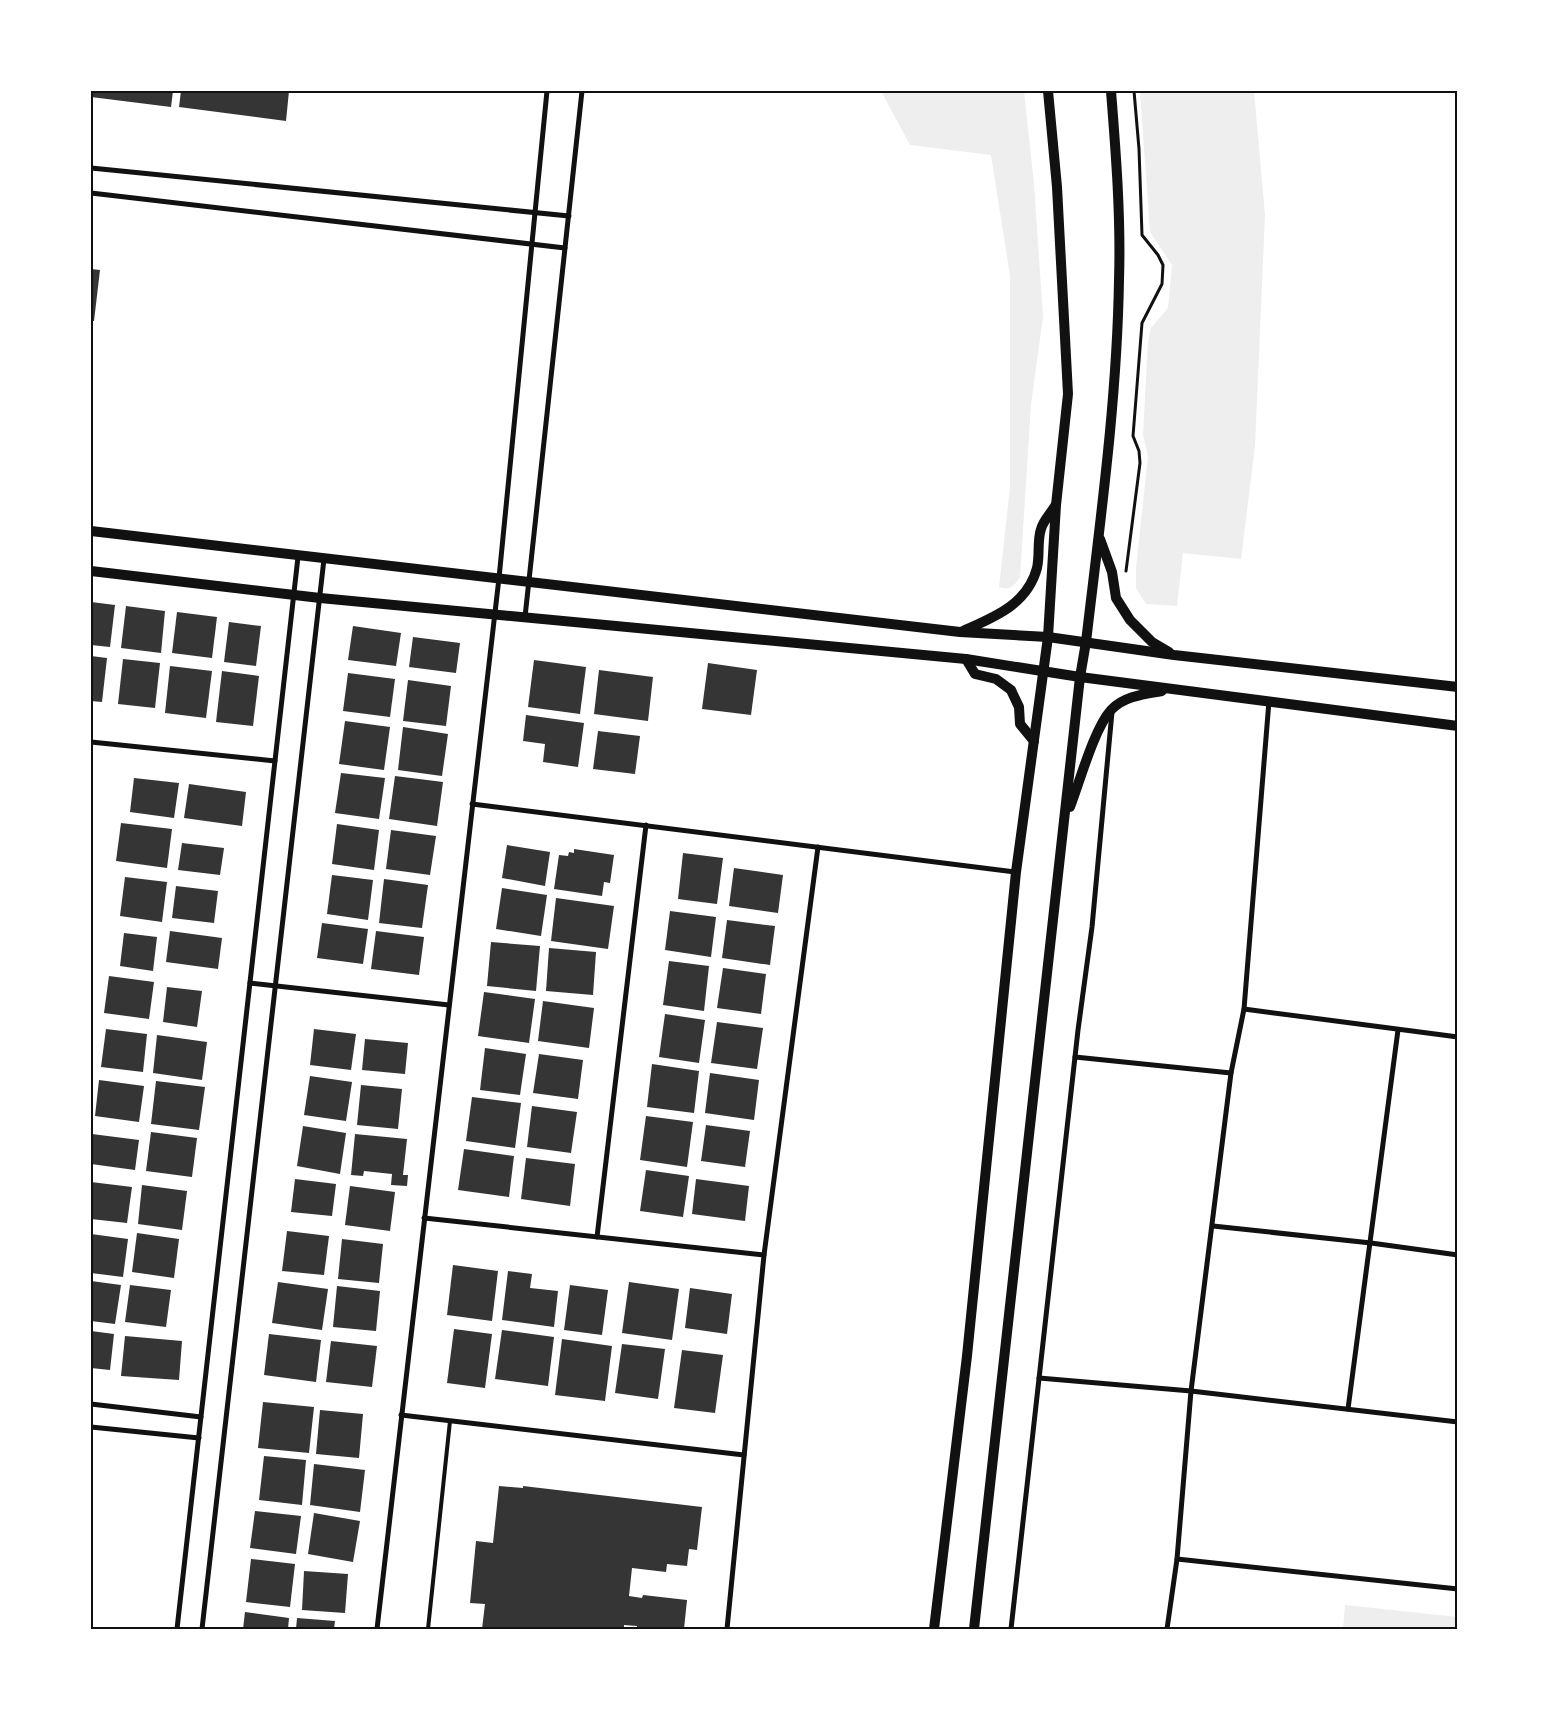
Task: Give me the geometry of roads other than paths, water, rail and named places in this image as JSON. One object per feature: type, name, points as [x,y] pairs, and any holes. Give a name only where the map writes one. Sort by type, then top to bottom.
[{"type":"main road","points":[[934,1629],[967,1356],[1016,872],[1048,637],[1056,505],[1068,394],[1057,187],[1048,91]]},
{"type":"main road","points":[[974,1629],[1080,678],[1086,642],[1114,401],[1120,279],[1116,164],[1111,91]]},
{"type":"main road","points":[[960,632],[1011,608],[1020,598],[1030,584],[1037,568],[1041,528],[1056,505]]},
{"type":"main road","points":[[91,531],[298,557],[529,581],[960,632],[1048,637],[1174,655],[1458,687]]},
{"type":"main road","points":[[1099,534],[1112,572],[1116,598],[1130,620],[1152,642],[1174,655]]},
{"type":"main road","points":[[91,571],[320,598],[966,659],[1080,678],[1458,726]]},
{"type":"main road","points":[[966,659],[974,674],[996,679],[1012,690],[1019,707],[1020,724],[1034,741]]},
{"type":"main road","points":[[1065,822],[1099,730],[1112,709],[1134,695],[1174,689]]},
{"type":"street","points":[[377,1629],[499,578],[546,91]]},
{"type":"street","points":[[525,617],[582,91]]},
{"type":"street","points":[[91,168],[569,216]]},
{"type":"street","points":[[91,193],[565,248]]},
{"type":"street","points":[[177,1629],[298,557]]},
{"type":"street","points":[[202,1629],[324,559]]},
{"type":"street","points":[[1167,1629],[1177,1559],[1192,1391],[1231,1073],[1244,1009],[1269,702]]},
{"type":"street","points":[[1011,1629],[1075,1057],[1092,927],[1112,709]]},
{"type":"street","points":[[91,742],[275,761]]},
{"type":"street","points":[[472,804],[1016,872]]},
{"type":"street","points":[[597,1237],[646,826]]},
{"type":"street","points":[[727,1629],[764,1255],[818,847]]},
{"type":"street","points":[[250,983],[449,1005]]},
{"type":"street","points":[[1244,1009],[1458,1037]]},
{"type":"street","points":[[1348,1409],[1398,1030]]},
{"type":"street","points":[[1075,1057],[1231,1073]]},
{"type":"street","points":[[424,1218],[764,1255]]},
{"type":"street","points":[[1213,1226],[1371,1243],[1458,1255]]},
{"type":"street","points":[[1039,1378],[1192,1391],[1458,1422]]},
{"type":"street","points":[[91,1404],[201,1416]]},
{"type":"street","points":[[401,1415],[744,1455]]},
{"type":"street","points":[[91,1427],[198,1438]]},
{"type":"street","points":[[1177,1559],[1458,1589]]},
{"type":"lane","points":[[428,1629],[450,1421]]}]
